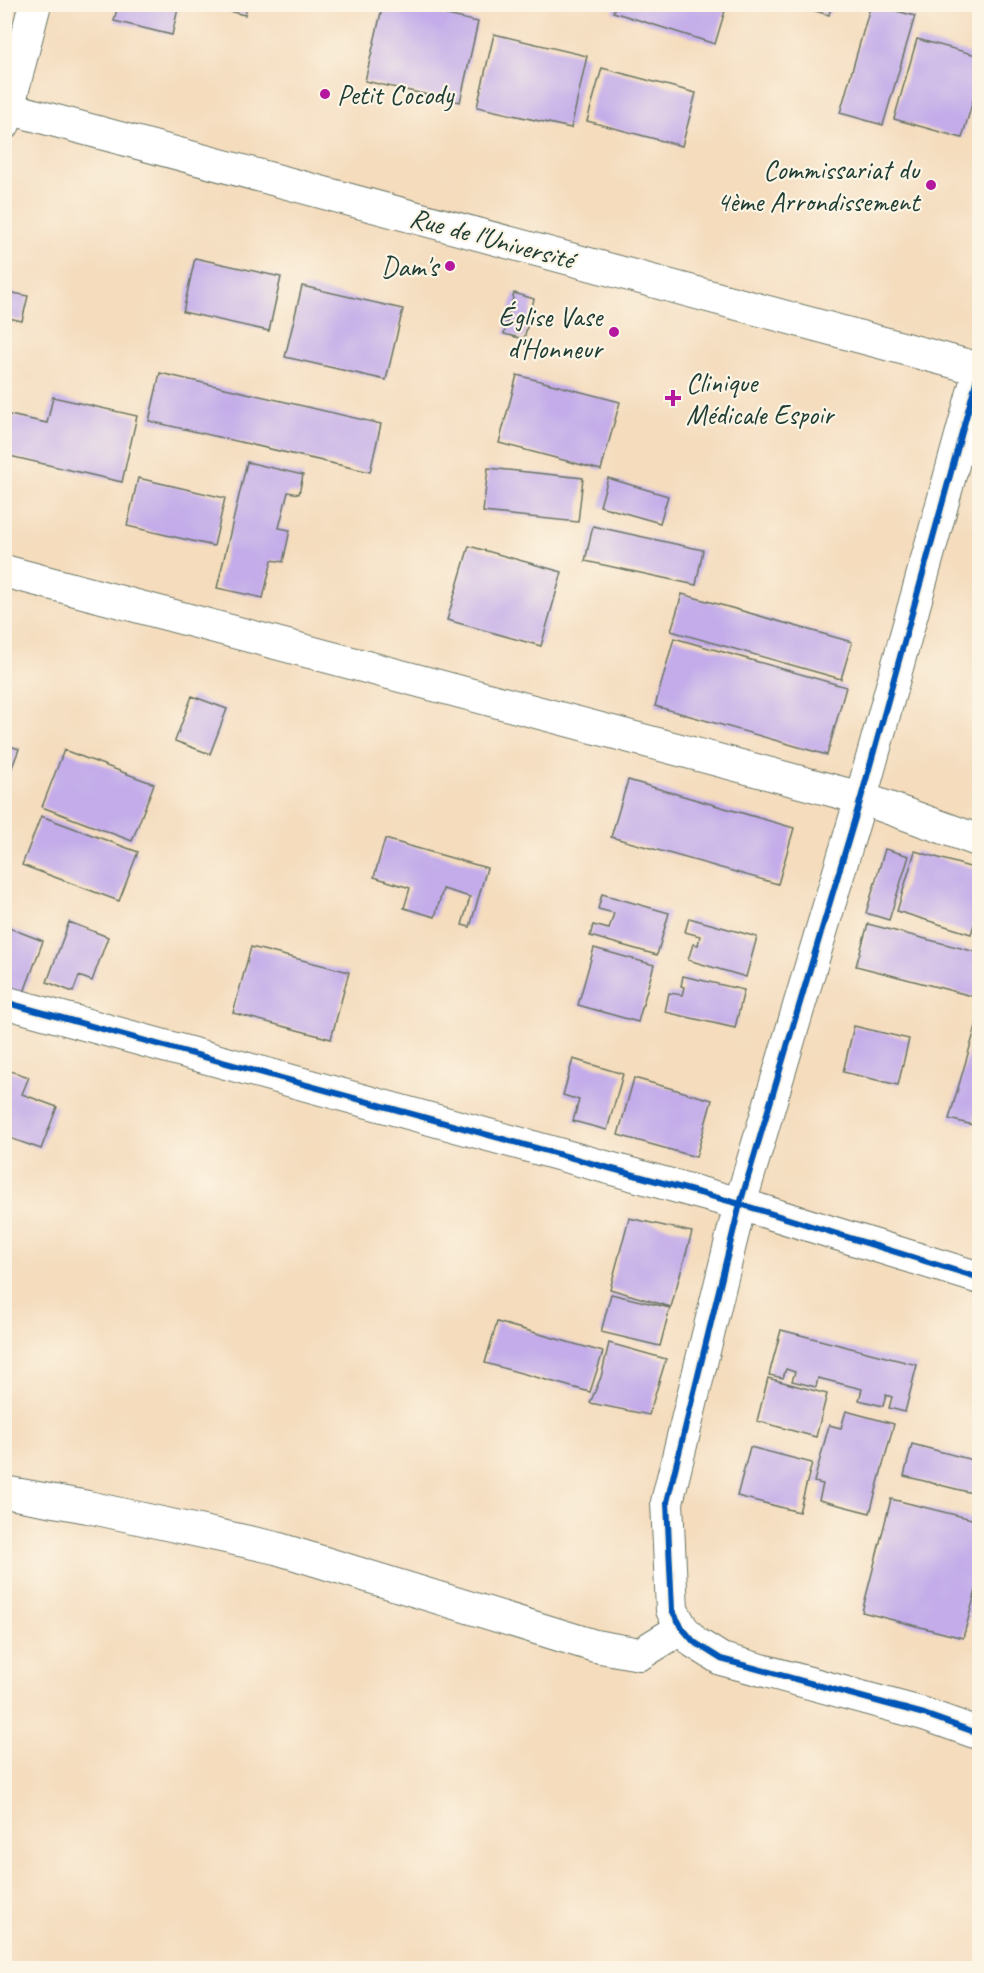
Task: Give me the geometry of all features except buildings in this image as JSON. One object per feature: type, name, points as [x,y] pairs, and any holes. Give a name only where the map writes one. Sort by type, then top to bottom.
[{"type":"street","points":[[6,113],[35,4]]},
{"type":"street","name":"Rue de l'Université","points":[[6,113],[979,368]]},
{"type":"street","points":[[979,368],[861,798],[740,1203],[667,1502],[672,1610],[682,1628],[694,1642],[721,1659],[924,1714],[980,1734]]},
{"type":"street","points":[[4,571],[861,798],[980,841]]},
{"type":"street","points":[[4,1002],[740,1203],[980,1278]]},
{"type":"street","points":[[4,1492],[88,1507],[276,1548],[595,1646],[640,1654],[682,1628]]},
{"type":"cycle path","points":[[980,367],[861,798],[740,1204],[667,1502],[672,1610],[682,1628],[694,1642],[721,1659],[924,1714],[980,1734]]},
{"type":"cycle path","points":[[4,1002],[740,1204],[980,1278]]},
{"type":"place","name":"Petit Cocody","points":[[325,94]]},
{"type":"place","name":"Commissariat du 4ème Arrondissement","points":[[931,185]]},
{"type":"place","name":"Dam's","points":[[450,266]]},
{"type":"place","name":"Église Vase d'Honneur","points":[[614,332]]},
{"type":"place","name":"Clinique Médicale Espoir","points":[[673,398]]}]
